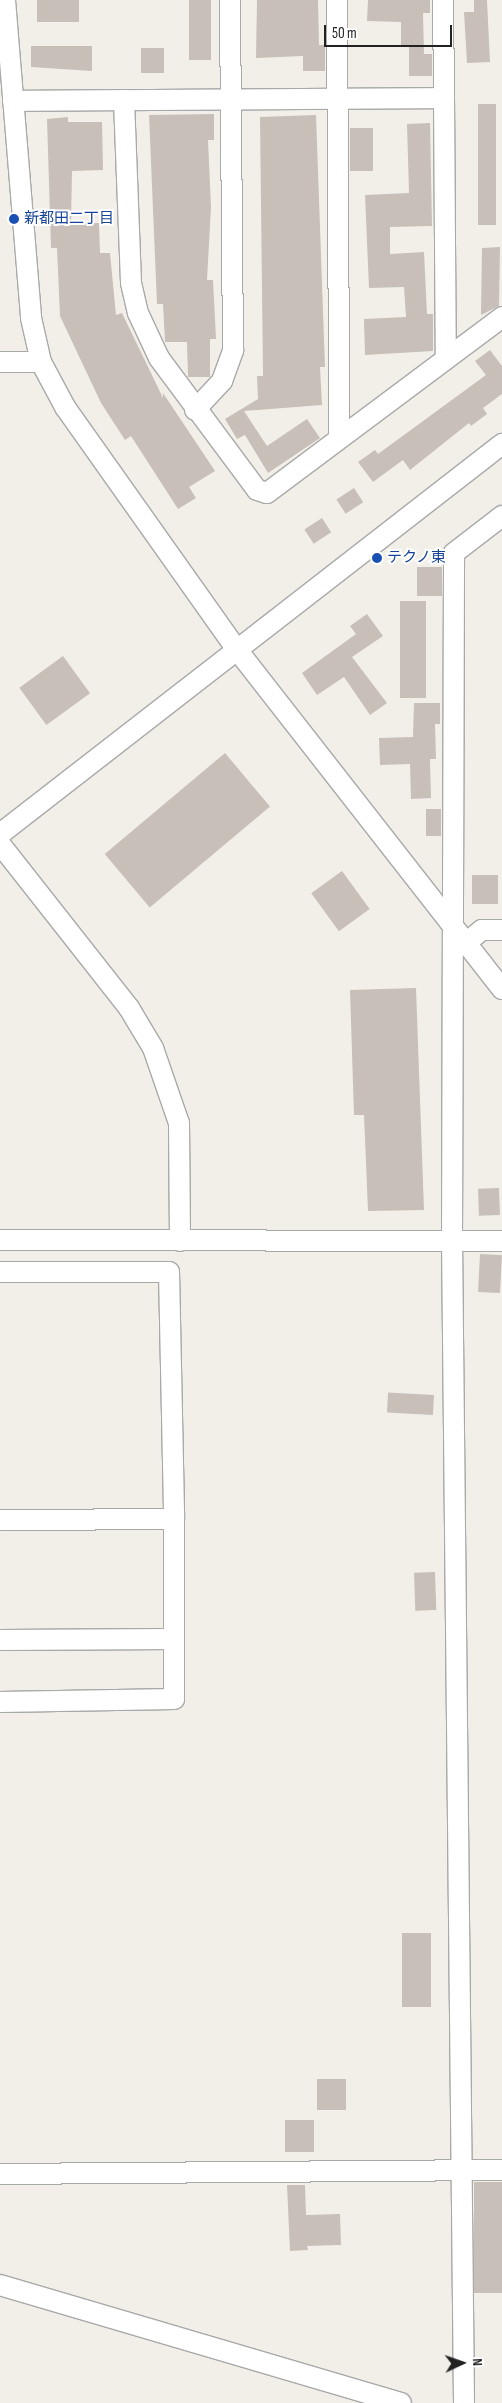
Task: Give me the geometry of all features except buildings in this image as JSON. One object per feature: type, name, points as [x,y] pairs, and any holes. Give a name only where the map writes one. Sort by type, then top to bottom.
[{"type":"street","points":[[6,0],[31,318],[41,362],[65,407],[238,651],[461,934],[502,989]]},
{"type":"street","points":[[195,410],[222,381],[233,350],[230,0]]},
{"type":"street","points":[[337,0],[340,438]]},
{"type":"street","points":[[443,0],[446,359]]},
{"type":"street","points":[[13,101],[444,98]]},
{"type":"street","points":[[124,100],[128,261],[133,294],[151,344],[195,410],[262,492],[274,491],[340,438],[502,317]]},
{"type":"street","points":[[0,362],[41,362]]},
{"type":"street","points":[[0,834],[238,651],[502,444]]},
{"type":"street","points":[[464,2403],[452,1242],[461,934],[454,553],[502,516]]},
{"type":"street","points":[[0,844],[129,1008],[153,1048],[179,1123],[180,1241]]},
{"type":"street","points":[[461,934],[482,930],[502,930]]},
{"type":"street","points":[[0,1240],[502,1241]]},
{"type":"street","points":[[0,1272],[169,1272],[174,1519],[174,1699],[0,1702]]},
{"type":"street","points":[[0,1520],[174,1519]]},
{"type":"street","points":[[0,1640],[173,1639]]},
{"type":"street","points":[[0,2174],[502,2170]]},
{"type":"street","points":[[0,2284],[401,2403]]},
{"type":"place","name":"新都田二丁目","points":[[14,219]]},
{"type":"place","name":"テクノ東","points":[[377,558]]}]
